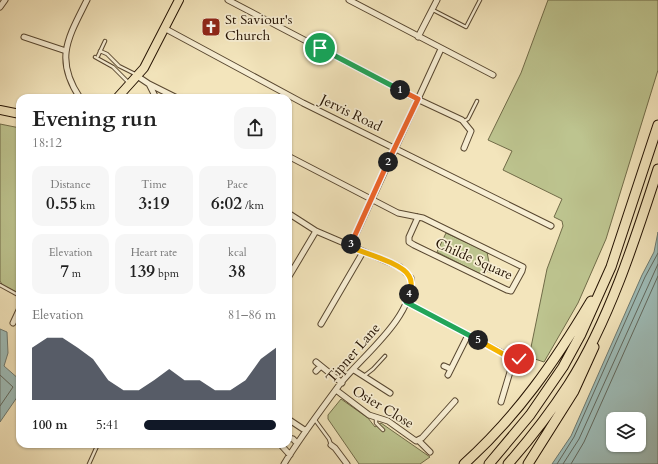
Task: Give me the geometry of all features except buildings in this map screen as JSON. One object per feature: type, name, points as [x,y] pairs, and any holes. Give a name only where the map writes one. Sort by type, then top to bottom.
[{"type":"highway","points":[[489,464],[530,415],[563,367],[581,334],[610,267],[658,125]]},
{"type":"highway","points":[[528,464],[574,391],[590,360],[632,248],[658,169]]},
{"type":"highway","points":[[464,464],[504,425],[536,387],[564,348],[610,267]]},
{"type":"highway","points":[[508,464],[544,420],[569,383],[611,301]]},
{"type":"main road","points":[[121,94],[137,76],[151,54],[179,0]]},
{"type":"main road","points":[[165,29],[184,0]]},
{"type":"main road","points":[[0,110],[16,113]]},
{"type":"street","points":[[0,7],[5,0]]},
{"type":"street","points":[[78,94],[68,77],[66,51],[73,27],[87,0]]},
{"type":"street","points":[[228,0],[476,130]]},
{"type":"street","points":[[349,0],[492,76]]},
{"type":"street","points":[[418,37],[437,0]]},
{"type":"street","name":"Jervis Road","points":[[165,29],[286,94]]},
{"type":"street","points":[[24,37],[66,51]]},
{"type":"street","points":[[350,247],[394,148],[441,49]]},
{"type":"street","points":[[137,76],[169,94]]},
{"type":"street","points":[[149,84],[154,94]]},
{"type":"street","name":"Jervis Road","points":[[292,97],[551,226]]},
{"type":"street","points":[[464,148],[471,131],[468,126]]},
{"type":"street","name":"Childe Square","points":[[292,158],[398,213],[418,217],[423,218],[522,267],[514,288],[511,291],[507,290],[409,242],[409,237],[418,217]]},
{"type":"street","points":[[292,216],[316,231],[363,252],[321,324]]},
{"type":"street","points":[[292,271],[316,231]]},
{"type":"street","name":"Tipner Lane","points":[[284,464],[336,390],[380,342],[406,302],[411,285],[410,278],[400,267],[363,252]]},
{"type":"street","points":[[406,302],[512,359],[519,359]]},
{"type":"street","points":[[13,323],[16,317]]},
{"type":"street","points":[[444,366],[449,372],[468,335]]},
{"type":"street","points":[[501,402],[513,362],[512,359]]},
{"type":"street","points":[[316,362],[342,383]]},
{"type":"street","points":[[316,371],[321,366]]},
{"type":"street","points":[[354,370],[390,393]]},
{"type":"street","name":"Osier Close","points":[[336,390],[350,402],[376,418],[388,422],[416,441],[419,441],[430,452]]},
{"type":"street","name":"Osier Close","points":[[419,441],[448,405],[456,401]]},
{"type":"street","points":[[292,422],[306,431]]},
{"type":"street","points":[[292,439],[298,443]]},
{"type":"street","points":[[331,445],[347,464]]},
{"type":"street","points":[[284,448],[290,455]]},
{"type":"lane","points":[[432,10],[466,26],[480,0]]},
{"type":"lane","points":[[105,41],[97,56],[113,67],[130,84]]},
{"type":"lane","points":[[100,51],[107,54],[119,66],[137,76]]},
{"type":"lane","points":[[463,122],[468,119],[477,101]]},
{"type":"lane","points":[[0,285],[16,294]]},
{"type":"lane","points":[[364,376],[374,369],[385,356]]},
{"type":"lane","points":[[376,418],[376,424],[383,430]]},
{"type":"lane","points":[[315,419],[329,439],[331,445]]},
{"type":"lane","points":[[89,464],[96,448]]},
{"type":"green space","points":[[548,0],[658,0],[658,70],[606,239],[578,303],[544,362],[529,357],[547,269],[563,226],[562,221],[554,217],[562,199],[503,170],[512,151],[488,140],[521,73]]},
{"type":"green space","points":[[0,124],[16,127],[16,292],[3,286],[0,281]]},
{"type":"green space","points":[[446,233],[487,252],[491,273],[487,271],[484,276],[437,252]]},
{"type":"green space","points":[[341,399],[368,418],[375,427],[381,423],[430,457],[420,464],[359,464],[328,419],[328,415]]},
{"type":"water","points":[[658,232],[658,464],[552,464],[571,436],[642,275],[654,252]]},
{"type":"water","points":[[0,329],[7,332],[8,353],[4,366],[16,376],[16,399],[0,422]]},
{"type":"place","name":"St Saviour's Church","points":[[211,27]]},
{"type":"route","points":[[320,48],[418,99],[394,148],[350,247],[400,267],[407,273],[410,278],[411,285],[410,293],[406,302],[512,359],[519,359]]}]
